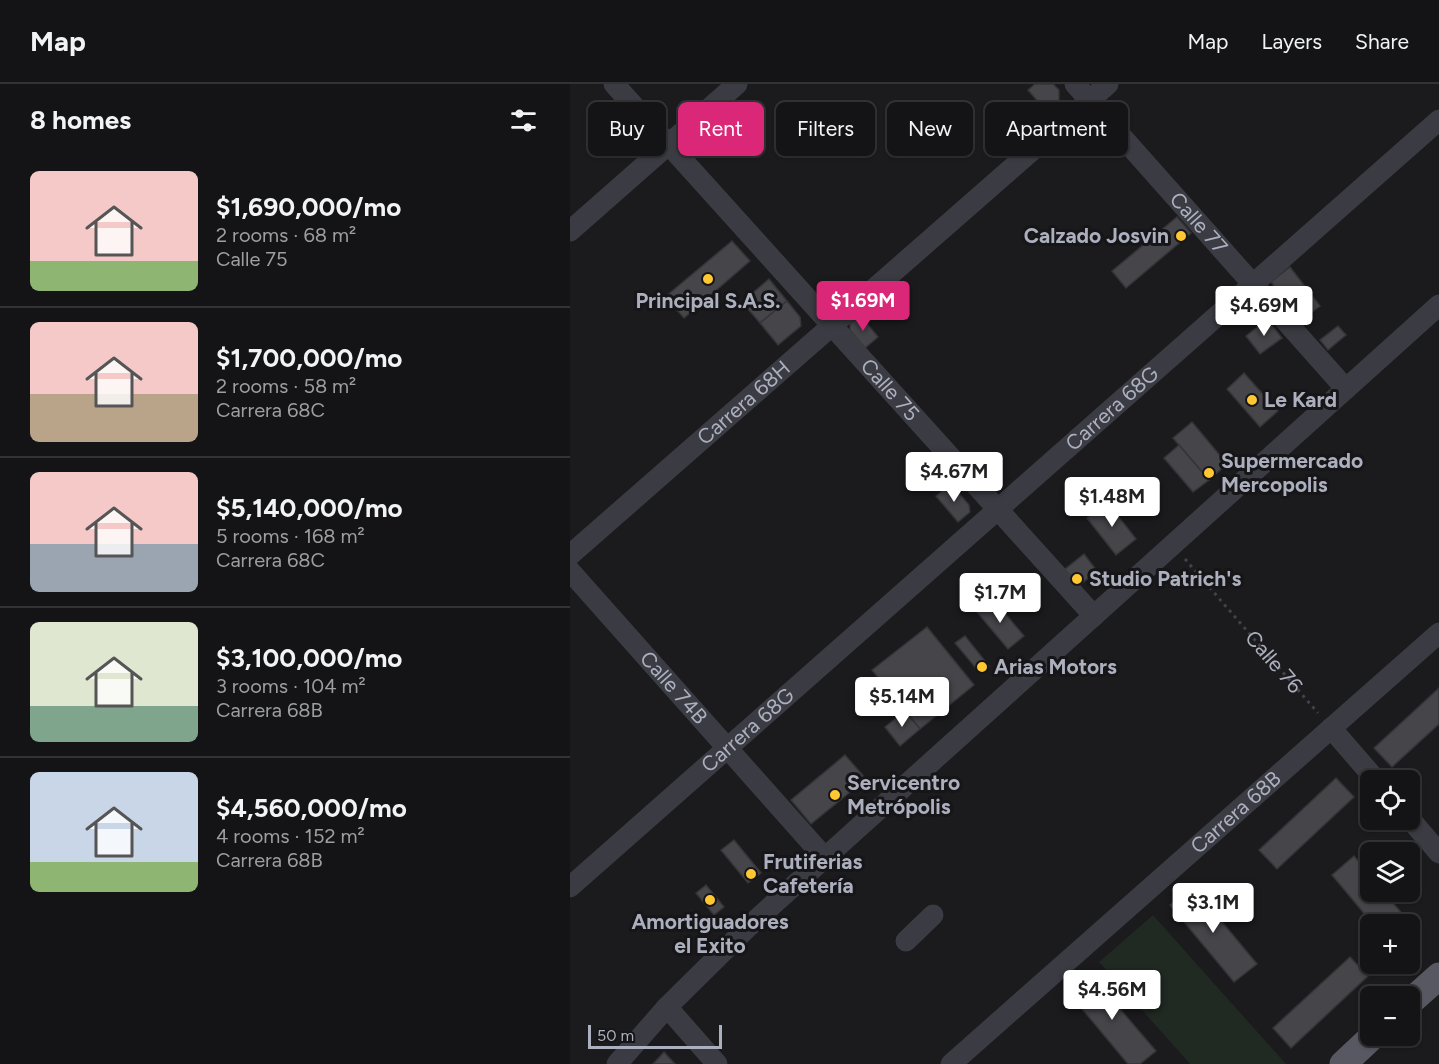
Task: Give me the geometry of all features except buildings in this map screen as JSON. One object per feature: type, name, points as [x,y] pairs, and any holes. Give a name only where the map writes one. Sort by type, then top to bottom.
[{"type":"main road","points":[[1420,993],[1439,976]]},
{"type":"main road","points":[[1343,1064],[1362,1046]]},
{"type":"street","name":"Calle 75","points":[[614,84],[1094,616]]},
{"type":"street","points":[[570,231],[737,84]]},
{"type":"street","name":"Calle 77","points":[[1075,84],[1346,389]]},
{"type":"street","name":"Carrera 68H","points":[[570,555],[1108,84]]},
{"type":"street","name":"Carrera 68G","points":[[570,887],[1439,120]]},
{"type":"street","points":[[617,1064],[667,1007],[747,928],[1439,305]]},
{"type":"street","name":"Calle 74B","points":[[570,571],[825,858]]},
{"type":"street","name":"Carrera 68B","points":[[951,1064],[1439,633]]},
{"type":"street","points":[[1331,728],[1367,770]]},
{"type":"street","points":[[1419,830],[1439,853]]},
{"type":"street","points":[[906,941],[933,915]]},
{"type":"street","points":[[667,1007],[717,1064]]},
{"type":"path","name":"Calle 76","points":[[1173,545],[1331,728]]},
{"type":"shaded area","points":[[1153,915],[1286,1064],[1190,1064],[1099,962]]},
{"type":"place","name":"Calzado Josvin","points":[[1181,236]]},
{"type":"place","name":"Principal S.A.S.","points":[[708,279]]},
{"type":"place","name":"Le Kard","points":[[1252,400]]},
{"type":"place","name":"Supermercado Mercopolis","points":[[1209,473]]},
{"type":"place","name":"Studio Patrich's","points":[[1077,579]]},
{"type":"place","name":"Arias Motors","points":[[982,667]]},
{"type":"place","name":"Servicentro Metrópolis","points":[[835,795]]},
{"type":"place","name":"Frutiferias Cafetería","points":[[751,874]]},
{"type":"place","name":"Amortiguadores el Exito","points":[[710,900]]}]
